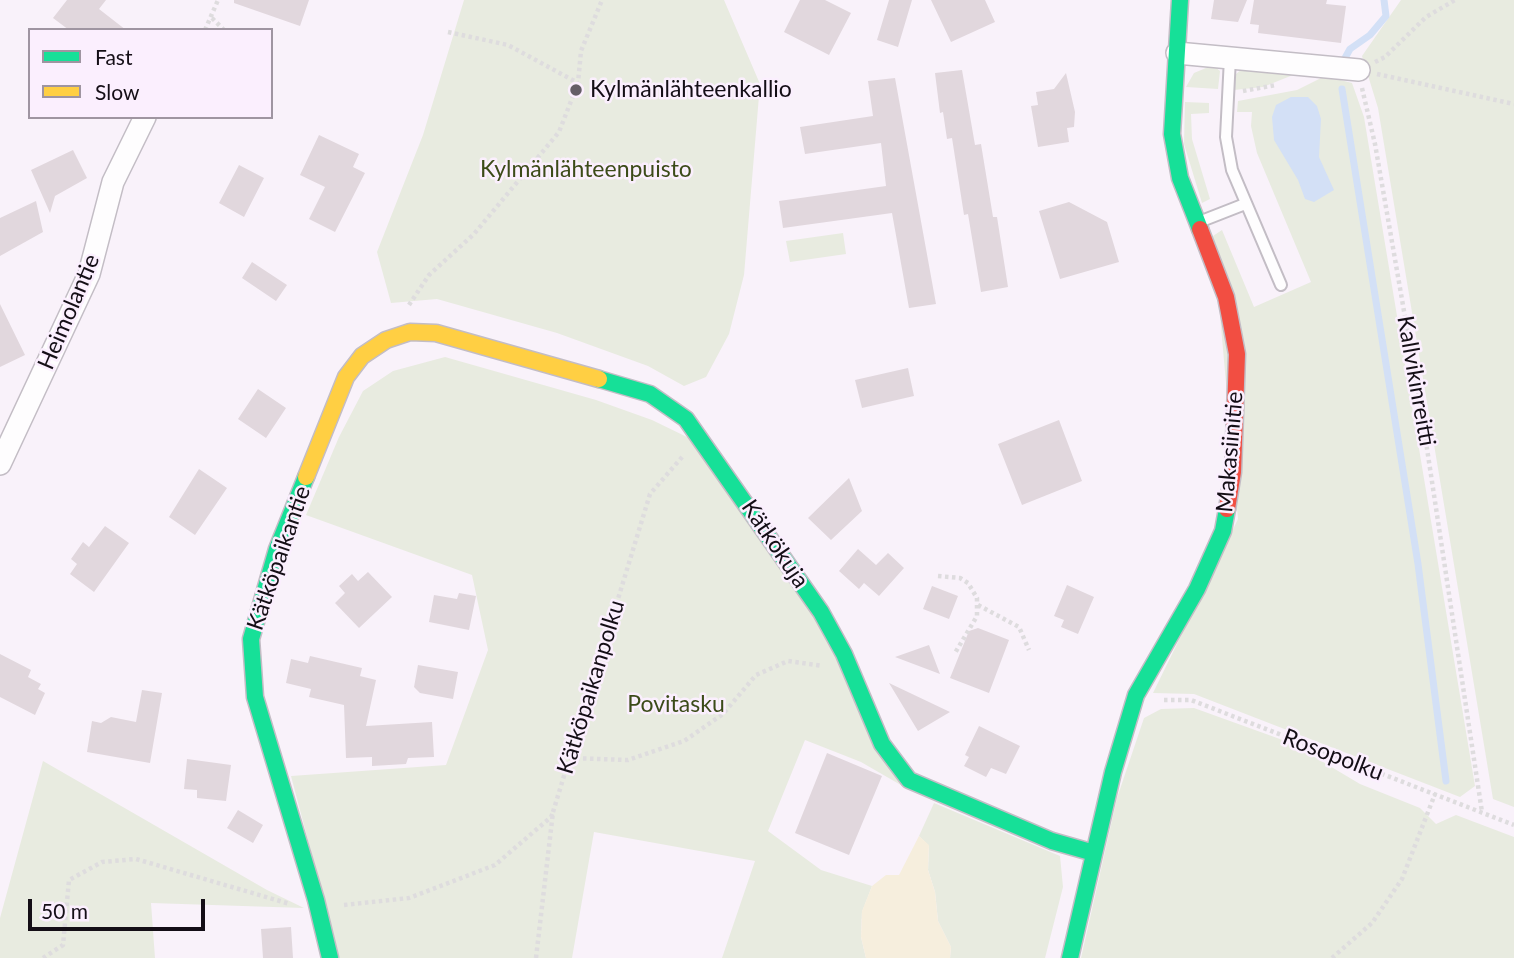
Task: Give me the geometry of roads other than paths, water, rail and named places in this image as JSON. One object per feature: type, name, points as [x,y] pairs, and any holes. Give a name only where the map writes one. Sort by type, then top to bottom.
[{"type":"street","name":"Makasiinitie","points":[[1070,958],[1094,853],[1136,695],[1197,589],[1223,531],[1233,472],[1237,354],[1226,297],[1180,178],[1172,134],[1180,0]]},
{"type":"street","points":[[1177,53],[1359,70]]},
{"type":"street","name":"Heimolantie","points":[[0,464],[89,274],[113,182],[144,119]]},
{"type":"street","name":"Kätkökuja","points":[[386,340],[410,332],[436,333],[650,394],[686,419],[821,612],[852,671],[882,744],[909,780],[1052,841],[1094,853]]},
{"type":"street","name":"Kätköpaikantie","points":[[330,958],[318,908],[255,697],[251,639],[277,549],[346,377],[362,356],[386,340]]},
{"type":"lane","points":[[1230,58],[1226,93],[1226,137],[1232,170],[1281,285]]},
{"type":"lane","points":[[1196,224],[1245,204]]},
{"type":"water","points":[[1291,97],[1308,97],[1317,106],[1321,119],[1319,157],[1334,190],[1314,202],[1305,199],[1298,180],[1274,140],[1272,117],[1276,105]]},
{"type":"waterway","points":[[1345,58],[1350,49],[1370,35],[1386,16],[1384,0]]},
{"type":"waterway","points":[[1342,89],[1418,564],[1446,781]]},
{"type":"place","name":"Kylmänlähteenkallio","points":[[576,90]]},
{"type":"park label","name":"Kylmänlähteenpuisto","points":[[586,170]]},
{"type":"park label","name":"Povitasku","points":[[676,705]]}]
